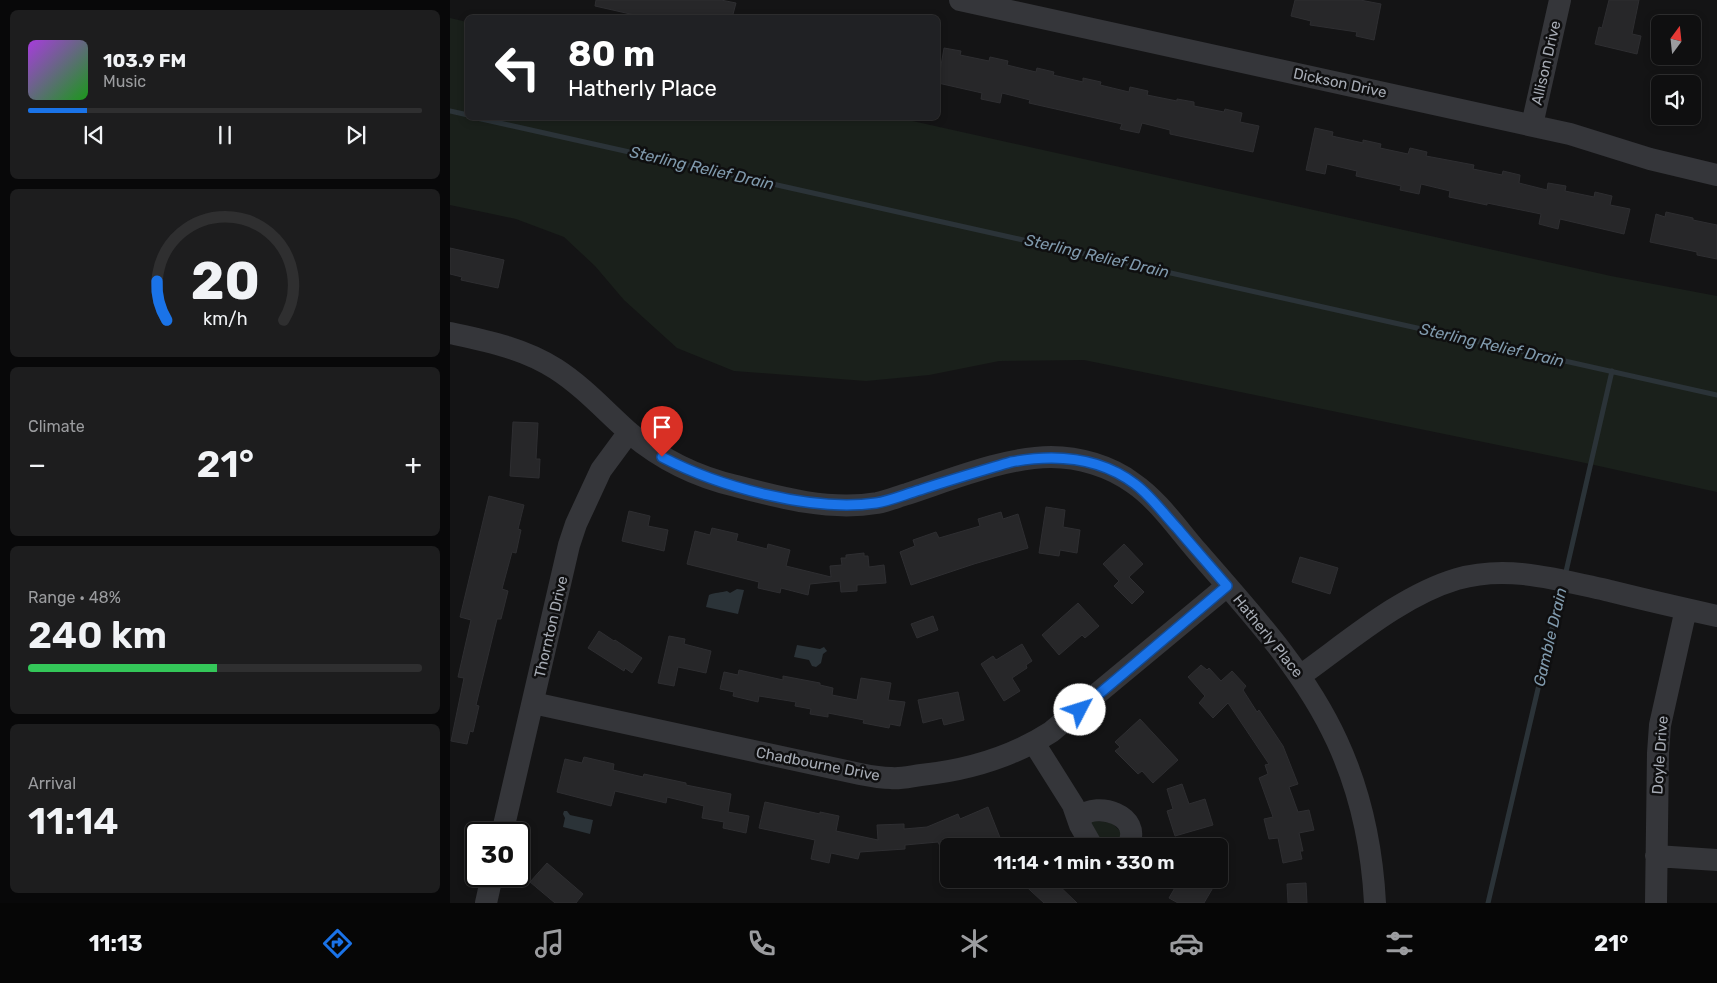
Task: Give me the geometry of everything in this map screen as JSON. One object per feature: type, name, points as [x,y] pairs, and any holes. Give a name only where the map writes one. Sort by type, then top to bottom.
[{"type":"street","name":"Allison Drive","points":[[1532,125],[1560,0]]},
{"type":"street","name":"Dickson Drive","points":[[971,1],[1532,125],[1570,134],[1650,159],[1717,175]]},
{"type":"street","name":"Hatherly Place","points":[[450,333],[504,345],[530,355],[555,368],[593,398],[629,432],[662,457],[707,478],[796,501],[839,505],[877,503],[1011,462],[1031,458],[1060,458],[1093,464],[1127,479],[1150,498],[1227,586],[1311,692],[1337,741],[1362,809],[1373,861],[1375,903]]},
{"type":"street","name":"Thornton Drive","points":[[505,822],[569,546],[576,524],[601,470],[629,432]]},
{"type":"street","points":[[1300,676],[1381,617],[1423,593],[1457,579],[1483,573],[1523,573],[1552,578],[1717,616]]},
{"type":"street","name":"Chadbourne Drive","points":[[533,703],[830,769],[892,778],[934,774],[976,766],[1034,743],[1080,710],[1227,586]]},
{"type":"street","name":"Doyle Drive","points":[[1656,903],[1660,725],[1686,609]]},
{"type":"street","points":[[1034,743],[1083,813],[1090,838]]},
{"type":"street","points":[[1083,813],[1118,815],[1128,823],[1131,829],[1131,838]]},
{"type":"street","points":[[1656,856],[1717,860]]},
{"type":"street","points":[[486,903],[490,887]]},
{"type":"shaded area","name":"Sterling Relief Drain","points":[[450,18],[465,22],[465,120],[908,120],[1611,276],[1717,296],[1717,492],[1576,461],[1084,360],[999,361],[929,375],[866,381],[734,371],[677,348],[624,300],[595,266],[564,237],[516,219],[450,205]]},
{"type":"shaded area","points":[[737,589],[744,590],[738,614],[706,607],[709,595],[727,591],[730,593]]},
{"type":"shaded area","points":[[797,645],[820,649],[824,647],[827,651],[823,654],[821,663],[816,667],[812,666],[809,660],[794,657]]},
{"type":"shaded area","points":[[564,811],[567,811],[570,815],[593,820],[590,834],[563,827]]},
{"type":"shaded area","points":[[1089,821],[1112,823],[1121,832],[1120,838],[1098,838]]},
{"type":"building","points":[[596,0],[721,0],[736,3],[733,15],[635,15],[595,6]]},
{"type":"building","points":[[1295,0],[1360,0],[1381,4],[1374,40],[1356,36],[1357,32],[1310,25],[1311,21],[1291,16]]},
{"type":"building","points":[[1609,0],[1639,0],[1632,34],[1641,36],[1637,54],[1595,44],[1599,27],[1602,28]]},
{"type":"building","points":[[944,48],[961,51],[960,55],[989,61],[990,57],[1008,61],[1007,65],[1036,72],[1037,68],[1054,72],[1053,75],[1083,82],[1083,78],[1101,82],[1100,85],[1129,92],[1130,87],[1148,91],[1147,95],[1177,101],[1177,99],[1194,102],[1194,106],[1224,112],[1225,109],[1242,113],[1240,122],[1259,126],[1253,152],[1170,134],[1170,130],[1142,123],[1139,133],[1120,129],[1122,124],[1029,103],[1030,100],[1002,93],[1000,103],[981,99],[982,93],[940,83]]},
{"type":"building","points":[[1315,128],[1333,132],[1332,136],[1363,143],[1363,140],[1381,144],[1380,148],[1408,154],[1410,148],[1427,152],[1426,156],[1474,165],[1473,169],[1502,175],[1503,171],[1520,175],[1519,183],[1547,190],[1548,183],[1566,186],[1565,191],[1594,197],[1595,192],[1612,196],[1610,205],[1630,209],[1624,234],[1560,219],[1558,229],[1539,224],[1541,214],[1449,197],[1450,191],[1421,184],[1419,194],[1400,190],[1401,186],[1356,176],[1357,171],[1327,164],[1325,174],[1306,170]]},
{"type":"building","points":[[1666,212],[1717,225],[1717,259],[1697,255],[1697,252],[1650,242],[1656,214],[1665,217]]},
{"type":"building","points":[[450,248],[504,260],[498,288],[461,280],[462,277],[450,274]]},
{"type":"building","points":[[513,422],[538,423],[536,459],[540,459],[539,478],[510,476]]},
{"type":"building","points":[[489,496],[524,505],[518,529],[521,530],[516,553],[512,552],[502,589],[508,591],[501,619],[497,619],[476,705],[479,706],[473,732],[470,731],[467,744],[451,741],[464,678],[458,677],[471,620],[460,617]]},
{"type":"building","points":[[1046,507],[1065,510],[1063,527],[1080,530],[1077,553],[1060,550],[1059,556],[1039,553]]},
{"type":"building","points":[[629,511],[650,516],[648,526],[668,530],[664,551],[622,541]]},
{"type":"building","points":[[1001,512],[1003,519],[1018,514],[1028,548],[911,585],[900,552],[915,546],[913,540],[936,532],[939,538],[980,526],[978,519]]},
{"type":"building","points":[[712,528],[738,534],[736,541],[767,549],[768,544],[790,550],[786,566],[831,577],[830,566],[842,565],[841,558],[846,558],[846,555],[864,553],[864,556],[868,556],[869,567],[884,565],[886,583],[857,585],[857,591],[841,592],[840,581],[810,584],[808,595],[781,588],[780,593],[758,588],[759,582],[687,564],[695,531],[710,535]]},
{"type":"building","points":[[1124,544],[1143,564],[1129,577],[1144,592],[1132,604],[1114,586],[1119,581],[1103,564]]},
{"type":"building","points":[[1300,557],[1338,568],[1330,594],[1292,582]]},
{"type":"building","points":[[1078,603],[1099,626],[1085,638],[1082,635],[1059,655],[1042,635]]},
{"type":"building","points":[[933,616],[938,630],[917,638],[911,624]]},
{"type":"building","points":[[599,631],[642,658],[632,673],[625,668],[624,671],[588,648]]},
{"type":"building","points":[[669,636],[685,639],[684,644],[711,651],[706,673],[678,667],[674,686],[658,683]]},
{"type":"building","points":[[1022,644],[1032,661],[1026,665],[1027,668],[1012,678],[1020,691],[1004,701],[981,664],[993,656],[996,660]]},
{"type":"building","points":[[1201,665],[1207,670],[1209,668],[1221,681],[1232,671],[1246,686],[1243,690],[1283,746],[1298,784],[1289,787],[1298,812],[1309,810],[1314,830],[1299,833],[1303,851],[1300,851],[1302,859],[1283,863],[1278,838],[1269,839],[1264,819],[1273,817],[1259,778],[1268,774],[1265,765],[1269,764],[1228,703],[1213,718],[1199,703],[1205,696],[1188,677]]},
{"type":"building","points":[[739,670],[783,680],[783,676],[820,683],[820,685],[833,688],[832,695],[857,700],[861,678],[891,683],[888,700],[905,702],[900,726],[890,724],[889,728],[863,723],[864,720],[828,713],[828,717],[810,714],[811,709],[795,706],[796,702],[759,696],[758,702],[733,696],[734,692],[720,689],[724,672],[738,675]]},
{"type":"building","points":[[958,692],[964,720],[944,725],[942,718],[923,723],[918,700]]},
{"type":"building","points":[[1140,719],[1178,760],[1153,783],[1142,771],[1138,774],[1115,751],[1120,747],[1115,742]]},
{"type":"building","points":[[584,757],[614,764],[613,770],[643,777],[644,774],[731,794],[728,812],[749,816],[746,833],[723,828],[724,822],[702,818],[704,806],[667,797],[666,803],[615,791],[611,806],[557,792],[565,759],[582,763]]},
{"type":"building","points":[[1182,784],[1189,804],[1205,799],[1213,825],[1175,836],[1167,811],[1173,809],[1167,789]]},
{"type":"building","points":[[765,802],[820,814],[820,812],[839,816],[836,831],[878,840],[877,825],[904,824],[904,829],[927,827],[958,814],[960,819],[988,807],[1000,838],[940,838],[940,846],[938,842],[905,845],[905,849],[860,852],[858,859],[831,853],[829,863],[811,859],[815,840],[759,828]]},
{"type":"building","points":[[547,863],[583,894],[576,903],[555,903],[530,882]]},
{"type":"building","points":[[1306,883],[1307,903],[1288,903],[1287,884]]},
{"type":"building","points":[[1028,888],[1061,888],[1077,903],[1044,903]]},
{"type":"building","points":[[1175,888],[1213,888],[1204,903],[1178,903],[1169,898]]},
{"type":"waterway","name":"Sterling Relief Drain","points":[[450,111],[465,114]]},
{"type":"waterway","name":"Sterling Relief Drain","points":[[486,120],[1717,395]]},
{"type":"waterway","name":"Gamble Drain","points":[[1565,576],[1612,371]]},
{"type":"waterway","name":"Gamble Drain","points":[[1488,903],[1562,586]]},
{"type":"route","points":[[662,457],[686,470],[734,486],[796,501],[839,505],[877,503],[965,475],[1031,458],[1053,457],[1074,459],[1114,472],[1134,483],[1150,498],[1227,586],[1080,710]]}]
